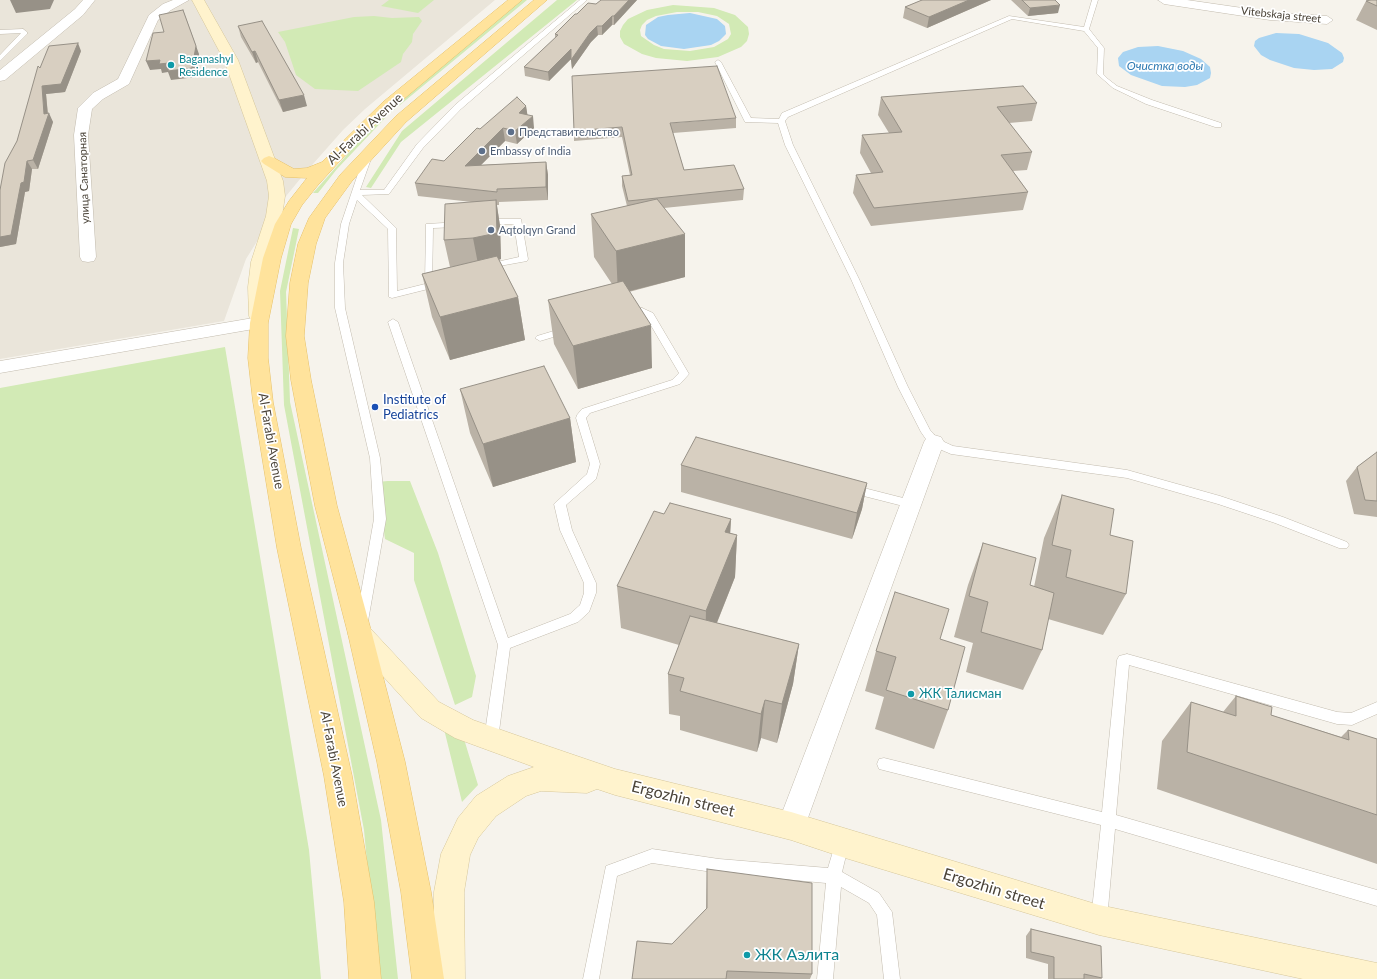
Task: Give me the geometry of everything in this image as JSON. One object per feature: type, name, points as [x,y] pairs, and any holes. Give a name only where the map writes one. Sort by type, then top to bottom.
[{"type":"main road","name":"Al-Farabi Avenue","points":[[365,979],[359,902],[338,776],[290,548],[263,402],[258,358],[259,322],[272,258],[283,224],[295,204],[326,166],[388,105],[516,0]]},
{"type":"main road","name":"Al-Farabi Avenue","points":[[428,979],[416,892],[391,762],[360,634],[326,506],[301,380],[295,336],[299,283],[307,244],[315,225],[331,197],[369,151],[424,99],[541,0]]},
{"type":"main road","points":[[270,161],[291,174],[310,173],[326,166]]},
{"type":"street","points":[[0,76],[79,12],[89,0]]},
{"type":"street","name":"улица Санаторная","points":[[88,257],[81,135],[85,108],[98,96],[124,80],[153,18],[167,8],[183,0]]},
{"type":"street","points":[[0,367],[259,322],[257,286],[260,262],[274,216],[277,196],[270,161],[231,60],[198,0]]},
{"type":"street","name":"Vitebskaja street","points":[[1164,0],[1270,16],[1327,20]]},
{"type":"street","points":[[791,826],[934,442]]},
{"type":"street","name":"Ergozhin street","points":[[360,634],[430,710],[464,729],[615,782],[791,826],[842,843],[1099,920],[1330,974],[1377,979]]},
{"type":"street","name":"Ergozhin street","points":[[449,979],[449,892],[456,854],[468,828],[486,806],[518,785],[541,778],[615,782]]},
{"type":"lane","points":[[355,193],[386,192],[420,146],[458,107],[584,0]]},
{"type":"lane","points":[[1086,29],[1095,0]]},
{"type":"lane","points":[[781,121],[785,115],[1011,16],[1086,29],[1101,48],[1100,74],[1115,87],[1150,102],[1218,125]]},
{"type":"lane","points":[[0,32],[23,31],[25,33],[0,59]]},
{"type":"lane","points":[[718,62],[748,120],[781,121]]},
{"type":"lane","points":[[781,121],[789,145],[855,279],[903,387],[926,432],[934,442],[951,450],[1127,474],[1220,500],[1279,520],[1343,546]]},
{"type":"lane","points":[[360,634],[380,519],[376,458],[340,308],[339,263],[345,224],[369,151]]},
{"type":"lane","points":[[355,193],[392,228],[392,295],[432,284],[429,226],[518,221],[524,259],[480,268]]},
{"type":"lane","points":[[504,645],[574,618],[585,608],[590,593],[590,583],[566,530],[560,504],[592,476],[595,464],[581,418],[586,411],[676,382],[684,374],[650,315],[642,312],[620,315]]},
{"type":"lane","points":[[393,322],[504,645],[491,739]]},
{"type":"lane","points":[[540,338],[576,328]]},
{"type":"lane","points":[[838,485],[911,504]]},
{"type":"lane","points":[[1099,920],[1122,662],[1125,659],[1337,718],[1352,719],[1377,708]]},
{"type":"lane","points":[[884,764],[1108,820],[1377,898]]},
{"type":"lane","points":[[825,979],[837,857],[842,843]]},
{"type":"lane","points":[[591,979],[611,871],[652,856],[719,866],[835,876],[874,898],[884,912],[892,979]]},
{"type":"shaded area","points":[[0,0],[495,0],[365,109],[343,130],[305,173],[282,201],[246,259],[224,321],[0,359]]},
{"type":"green space","points":[[389,0],[434,0],[418,13],[381,6]]},
{"type":"green space","points":[[521,0],[527,0],[389,114],[337,169],[318,193],[313,193],[384,113]]},
{"type":"green space","points":[[557,0],[577,0],[401,142],[371,188],[366,187],[402,131]]},
{"type":"green space","points":[[673,5],[714,8],[735,15],[748,27],[749,34],[747,41],[741,47],[718,57],[687,61],[656,58],[642,54],[624,44],[620,37],[620,31],[628,19],[647,10]],"holes":[[[677,12],[698,12],[717,16],[729,24],[731,34],[728,39],[714,47],[690,51],[664,49],[654,45],[641,36],[640,30],[642,25],[647,20],[656,16]]]},
{"type":"green space","points":[[374,16],[392,18],[419,17],[422,21],[413,34],[412,42],[403,54],[401,62],[358,91],[315,89],[296,75],[285,42],[278,32],[354,17]]},
{"type":"green space","points":[[293,228],[299,229],[286,292],[290,402],[381,820],[398,979],[378,979],[364,830],[284,405],[280,291]]},
{"type":"green space","points":[[225,347],[309,850],[321,979],[0,979],[0,388]]},
{"type":"green space","points":[[410,481],[438,553],[476,676],[472,697],[455,705],[414,580],[414,553],[385,539],[377,482]]},
{"type":"green space","points":[[442,721],[464,739],[478,785],[462,802]]},
{"type":"water","points":[[690,13],[717,19],[725,26],[726,34],[719,41],[711,45],[684,49],[661,46],[648,39],[645,35],[646,25],[658,17]]},
{"type":"water","points":[[1276,33],[1299,34],[1328,43],[1342,53],[1344,58],[1343,62],[1332,69],[1314,70],[1294,68],[1270,60],[1261,55],[1254,46],[1255,41],[1259,38]]},
{"type":"water","name":"Очистка воды","points":[[1158,46],[1183,51],[1201,59],[1210,67],[1210,78],[1197,85],[1185,87],[1162,86],[1131,75],[1119,66],[1118,58],[1123,52],[1138,47]]},
{"type":"building","points":[[601,0],[629,0],[614,16],[612,16],[602,26],[597,26],[590,33],[571,60],[571,49],[548,72],[524,67],[558,35],[555,34],[575,14],[577,14],[588,3],[596,4]]},
{"type":"building","points":[[922,0],[969,0],[929,17],[905,7]]},
{"type":"building","points":[[1022,0],[1055,0],[1060,5],[1030,8]]},
{"type":"building","points":[[1377,0],[1377,6],[1366,1]]},
{"type":"building","points":[[183,10],[196,46],[192,68],[168,71],[169,63],[159,64],[160,60],[146,61],[153,33],[164,32],[159,15]]},
{"type":"building","points":[[262,21],[304,95],[279,100],[255,51],[252,52],[238,26]]},
{"type":"building","points":[[78,43],[61,84],[42,86],[44,114],[49,113],[33,160],[27,161],[24,182],[21,183],[11,235],[0,237],[0,190],[5,163],[17,141],[38,66],[40,68],[49,46]]},
{"type":"building","points":[[717,66],[736,118],[670,123],[684,170],[734,165],[744,189],[628,201],[622,176],[632,175],[622,127],[574,131],[572,76]]},
{"type":"building","points":[[1023,86],[1037,103],[997,107],[1032,152],[1001,155],[1028,192],[874,208],[856,175],[883,172],[862,135],[902,132],[881,97]]},
{"type":"building","points":[[517,97],[526,106],[519,113],[533,116],[515,131],[503,128],[465,166],[546,162],[546,187],[497,189],[497,192],[415,183],[432,159],[444,161],[477,128],[480,129]]},
{"type":"building","points":[[657,199],[685,234],[616,251],[591,214]]},
{"type":"building","points":[[496,200],[497,233],[473,238],[444,240],[445,204]]},
{"type":"building","points":[[497,256],[518,297],[440,317],[422,274]]},
{"type":"building","points":[[623,281],[651,325],[573,346],[548,300]]},
{"type":"building","points":[[544,366],[570,418],[483,444],[460,389]]},
{"type":"building","points":[[696,437],[867,483],[857,513],[681,465]]},
{"type":"building","points":[[1377,452],[1377,501],[1365,500],[1357,467]]},
{"type":"building","points":[[1062,495],[1114,509],[1110,535],[1133,541],[1126,594],[1066,577],[1071,550],[1052,545]]},
{"type":"building","points":[[670,503],[731,519],[725,532],[737,535],[706,611],[617,586],[654,511],[664,514]]},
{"type":"building","points":[[983,543],[1036,558],[1030,585],[1054,593],[1042,650],[981,632],[988,602],[969,596]]},
{"type":"building","points":[[895,592],[949,609],[940,639],[965,647],[948,710],[886,690],[896,657],[876,651]]},
{"type":"building","points":[[690,616],[799,644],[782,704],[765,700],[761,714],[680,691],[684,678],[668,674]]},
{"type":"building","points":[[1236,696],[1272,707],[1271,715],[1349,740],[1348,730],[1377,739],[1377,815],[1187,752],[1191,702],[1236,716]]},
{"type":"building","points":[[707,869],[812,883],[812,974],[727,971],[726,979],[632,979],[637,941],[672,944],[707,908]]},
{"type":"building","points":[[1031,929],[1101,946],[1102,978],[1084,974],[1084,979],[1054,979],[1054,957],[1031,952]]},
{"type":"place","name":"Baganashyl Residence","points":[[171,65]]},
{"type":"place","name":"Представительство","points":[[511,132]]},
{"type":"place","name":"Embassy of India","points":[[482,151]]},
{"type":"place","name":"Aqtolqyn Grand","points":[[491,230]]},
{"type":"place","name":"Institute of Pediatrics","points":[[375,407]]},
{"type":"place","name":"ЖК Талисман","points":[[911,694]]},
{"type":"place","name":"ЖК Аэлита","points":[[747,955]]}]
